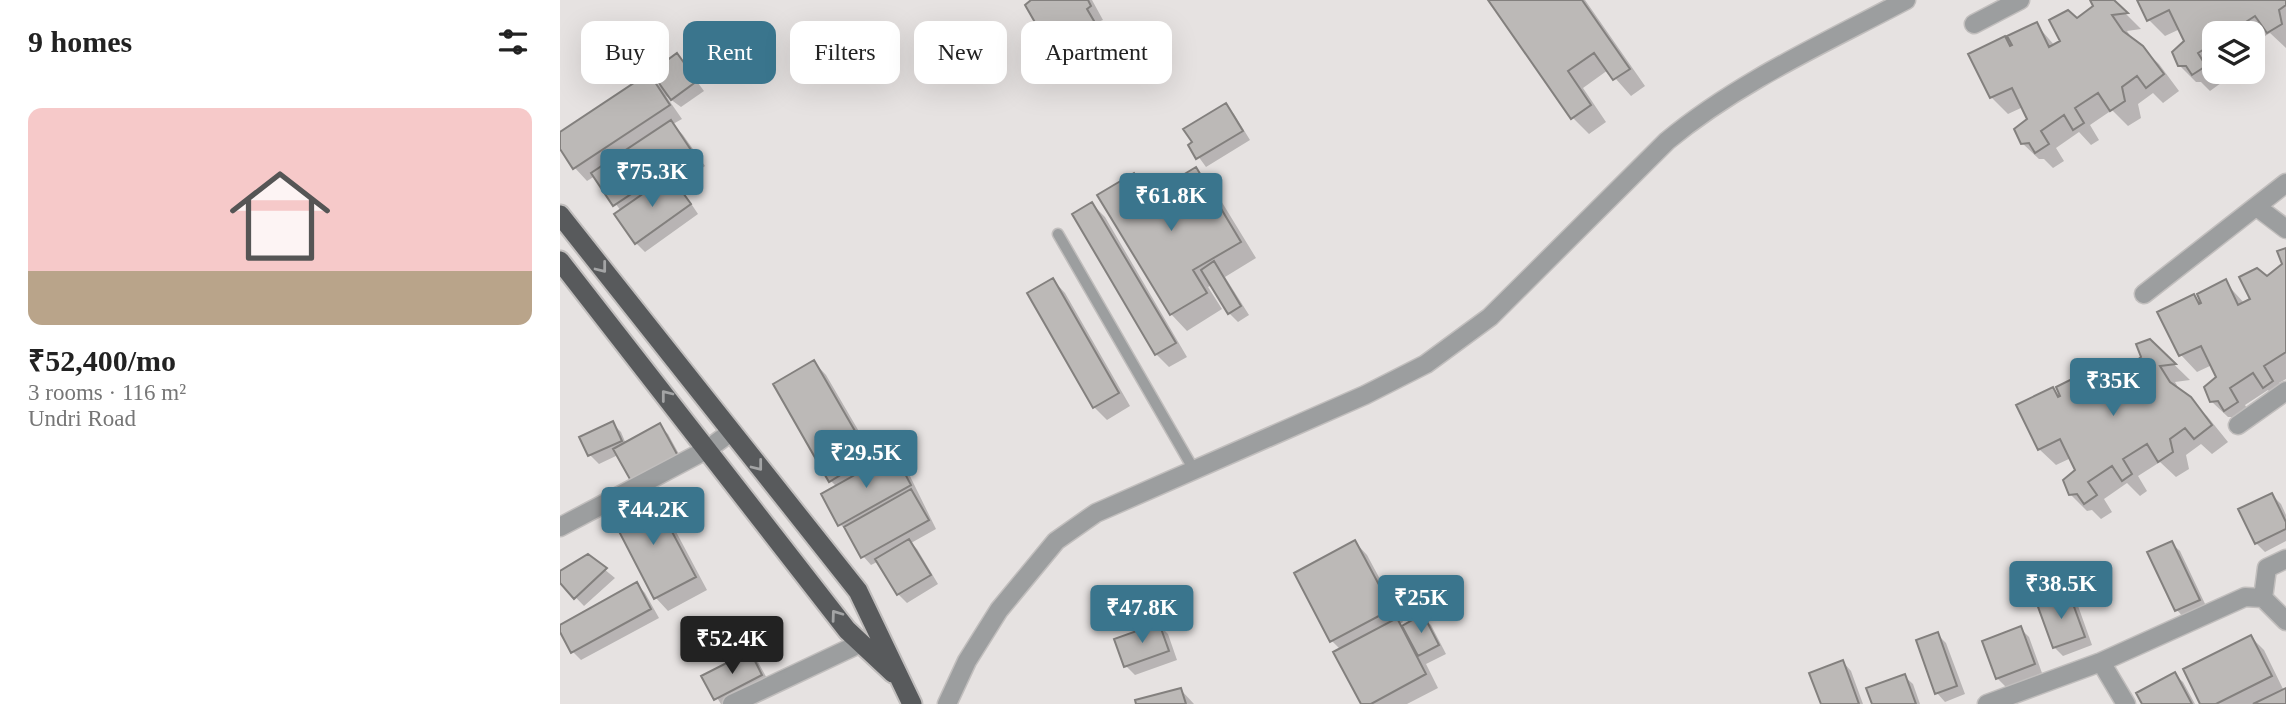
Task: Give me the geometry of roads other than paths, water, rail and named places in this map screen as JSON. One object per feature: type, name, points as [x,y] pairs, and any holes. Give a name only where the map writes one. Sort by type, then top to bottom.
[{"type":"highway","points":[[560,215],[858,591],[912,704]]},
{"type":"highway","points":[[560,261],[847,630],[901,681]]},
{"type":"street","points":[[947,704],[967,661],[999,610],[1056,541],[1096,513],[1365,395],[1426,364],[1490,317],[1667,141],[1698,115],[1785,64],[1906,0]]},
{"type":"street","points":[[1974,24],[2020,0]]},
{"type":"street","points":[[2144,294],[2286,183]]},
{"type":"street","points":[[2257,207],[2286,229]]},
{"type":"street","points":[[2238,425],[2286,391]]},
{"type":"street","points":[[560,527],[708,449],[731,432]]},
{"type":"street","points":[[2263,598],[2267,568],[2286,559]]},
{"type":"street","points":[[1987,704],[2101,662],[2245,597],[2263,598],[2286,621]]},
{"type":"street","points":[[732,704],[861,643]]},
{"type":"street","points":[[2101,662],[2126,704]]},
{"type":"lane","points":[[1058,234],[1194,471]]}]
